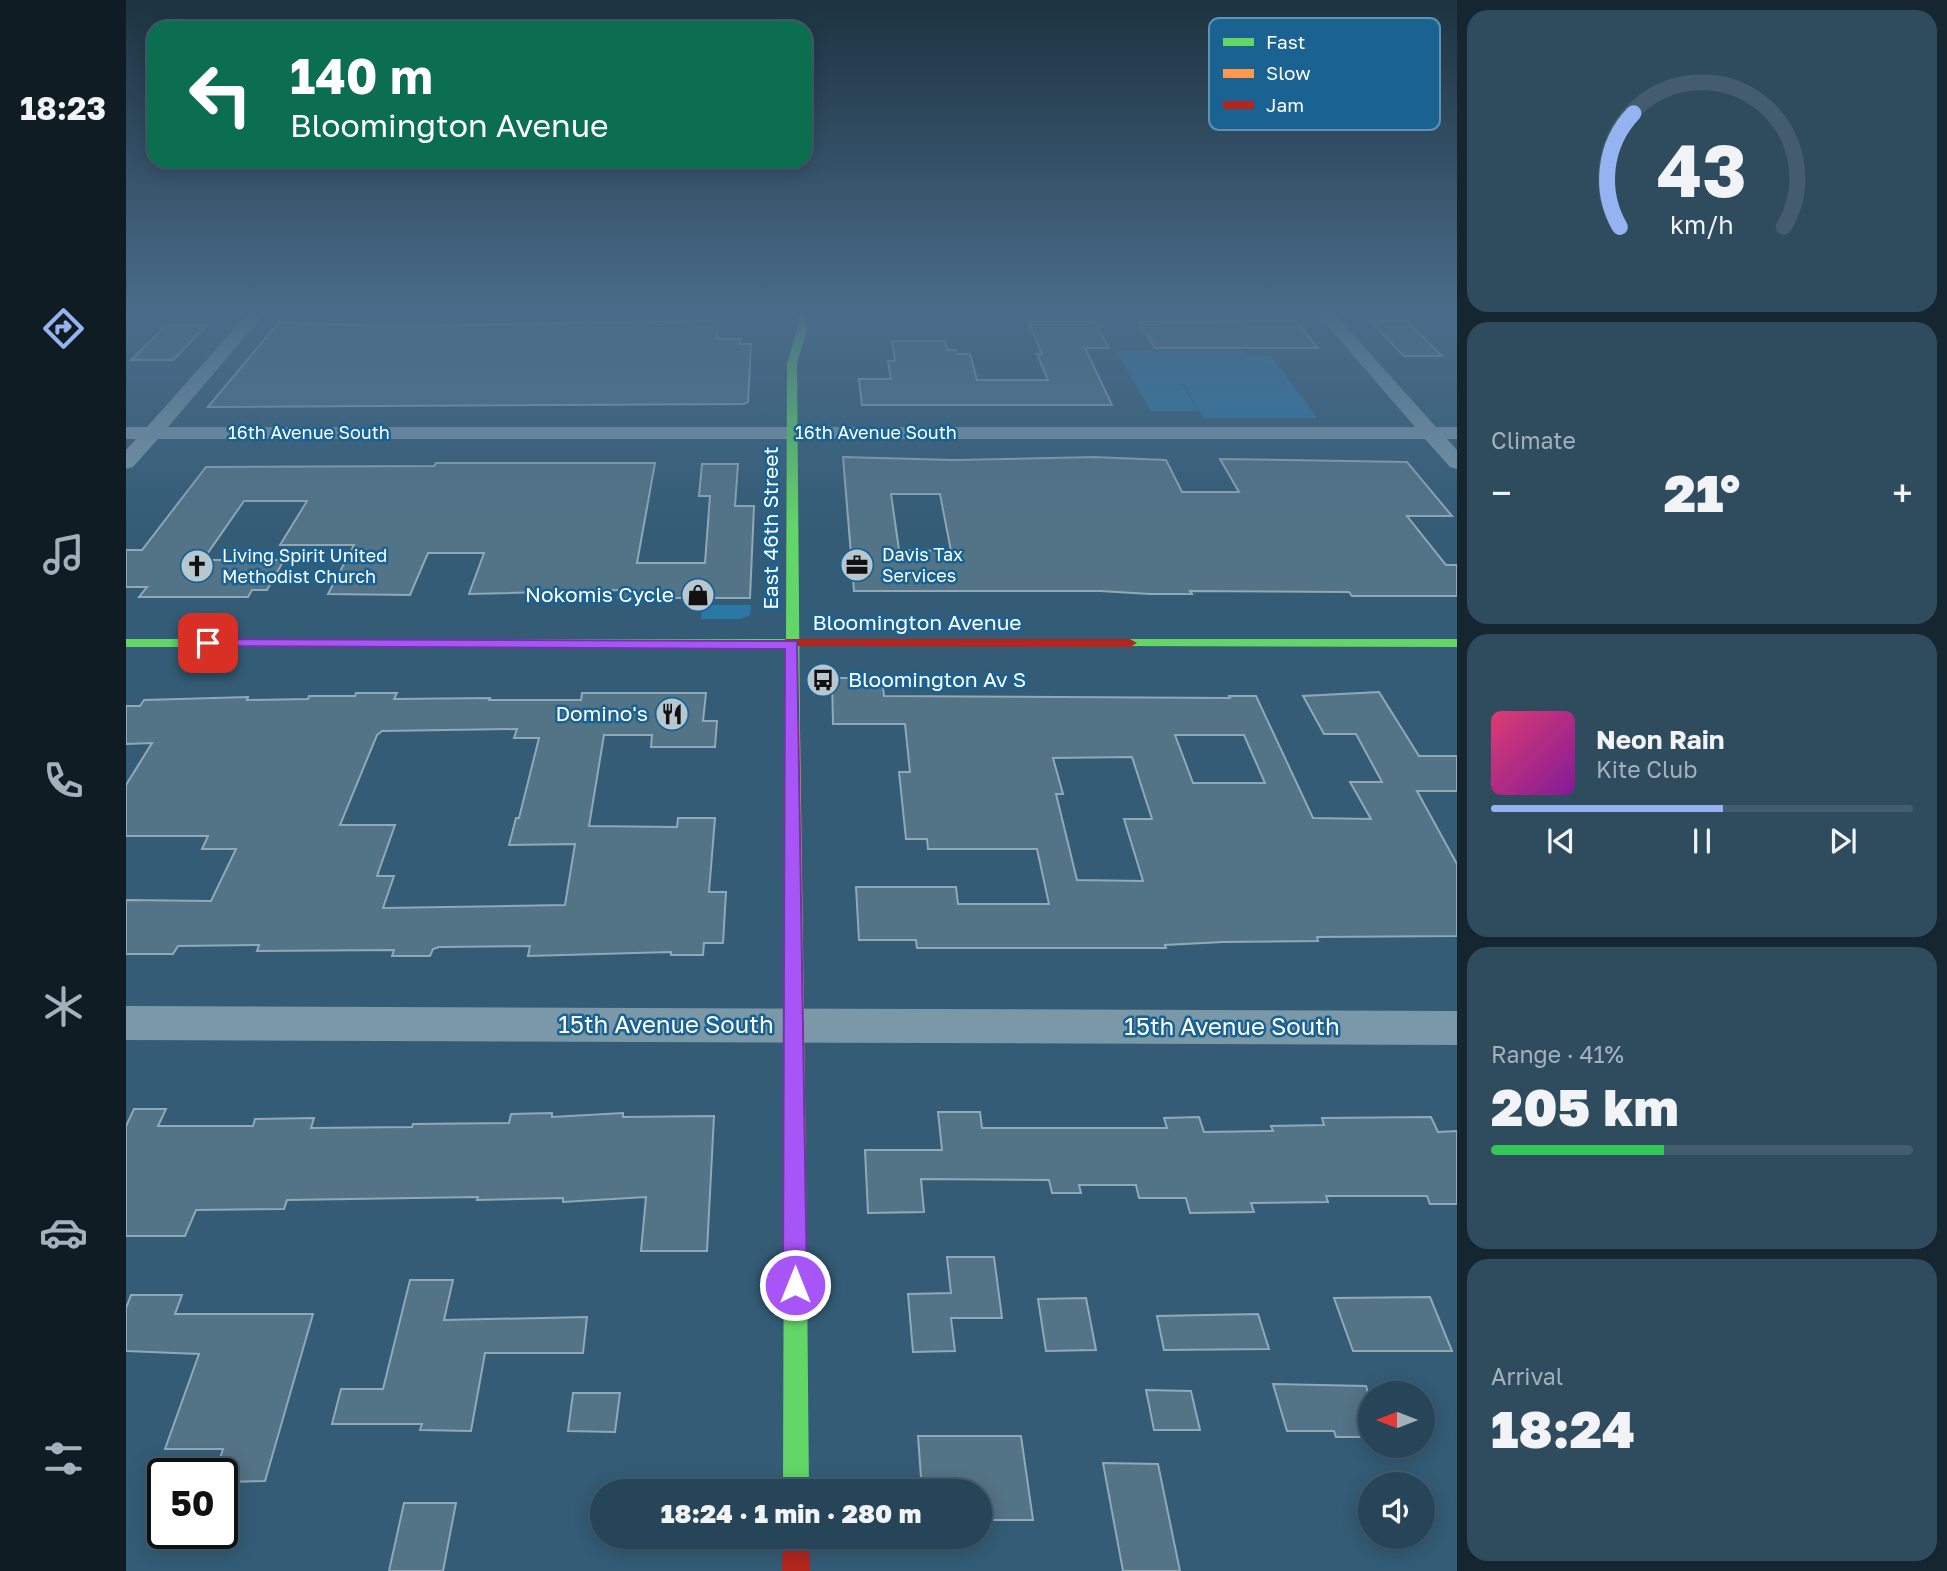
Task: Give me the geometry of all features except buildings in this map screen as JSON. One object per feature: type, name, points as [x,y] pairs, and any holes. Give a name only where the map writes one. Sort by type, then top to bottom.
[{"type":"main road","name":"East 46th Street","points":[[792,384],[796,1479]]},
{"type":"main road","name":"Bloomington Avenue","points":[[126,643],[1457,643]]},
{"type":"main road","points":[[796,1549],[796,1571]]},
{"type":"street","points":[[126,463],[195,384]]},
{"type":"street","points":[[1387,384],[1457,463]]},
{"type":"street","name":"16th Avenue South","points":[[126,433],[1457,433]]},
{"type":"street","name":"15th Avenue South","points":[[126,1023],[1457,1028]]},
{"type":"shaded area","points":[[1135,384],[1183,385],[1198,411],[1151,411]]},
{"type":"shaded area","points":[[1184,384],[1292,384],[1317,418],[1203,418]]},
{"type":"shaded area","points":[[702,605],[751,605],[750,615],[740,619],[701,619]]},
{"type":"traffic: fast","points":[[792,384],[793,728]]},
{"type":"traffic: fast","points":[[126,643],[786,643]]},
{"type":"traffic: fast","points":[[1130,643],[1457,643]]},
{"type":"traffic: fast","points":[[795,1167],[796,1479]]},
{"type":"traffic: slow","points":[[793,728],[795,1167]]},
{"type":"traffic: jam","points":[[786,643],[1130,643]]},
{"type":"traffic: jam","points":[[796,1549],[796,1571]]},
{"type":"place","name":"Davis Tax Services","points":[[857,565]]},
{"type":"place","name":"Living Spirit United Methodist Church","points":[[197,566]]},
{"type":"place","name":"Nokomis Cycle","points":[[698,595]]},
{"type":"place","name":"Bloomington Av S","points":[[823,680]]},
{"type":"place","name":"Domino's","points":[[672,714]]},
{"type":"route","points":[[208,643],[792,645],[795,1285]]}]
